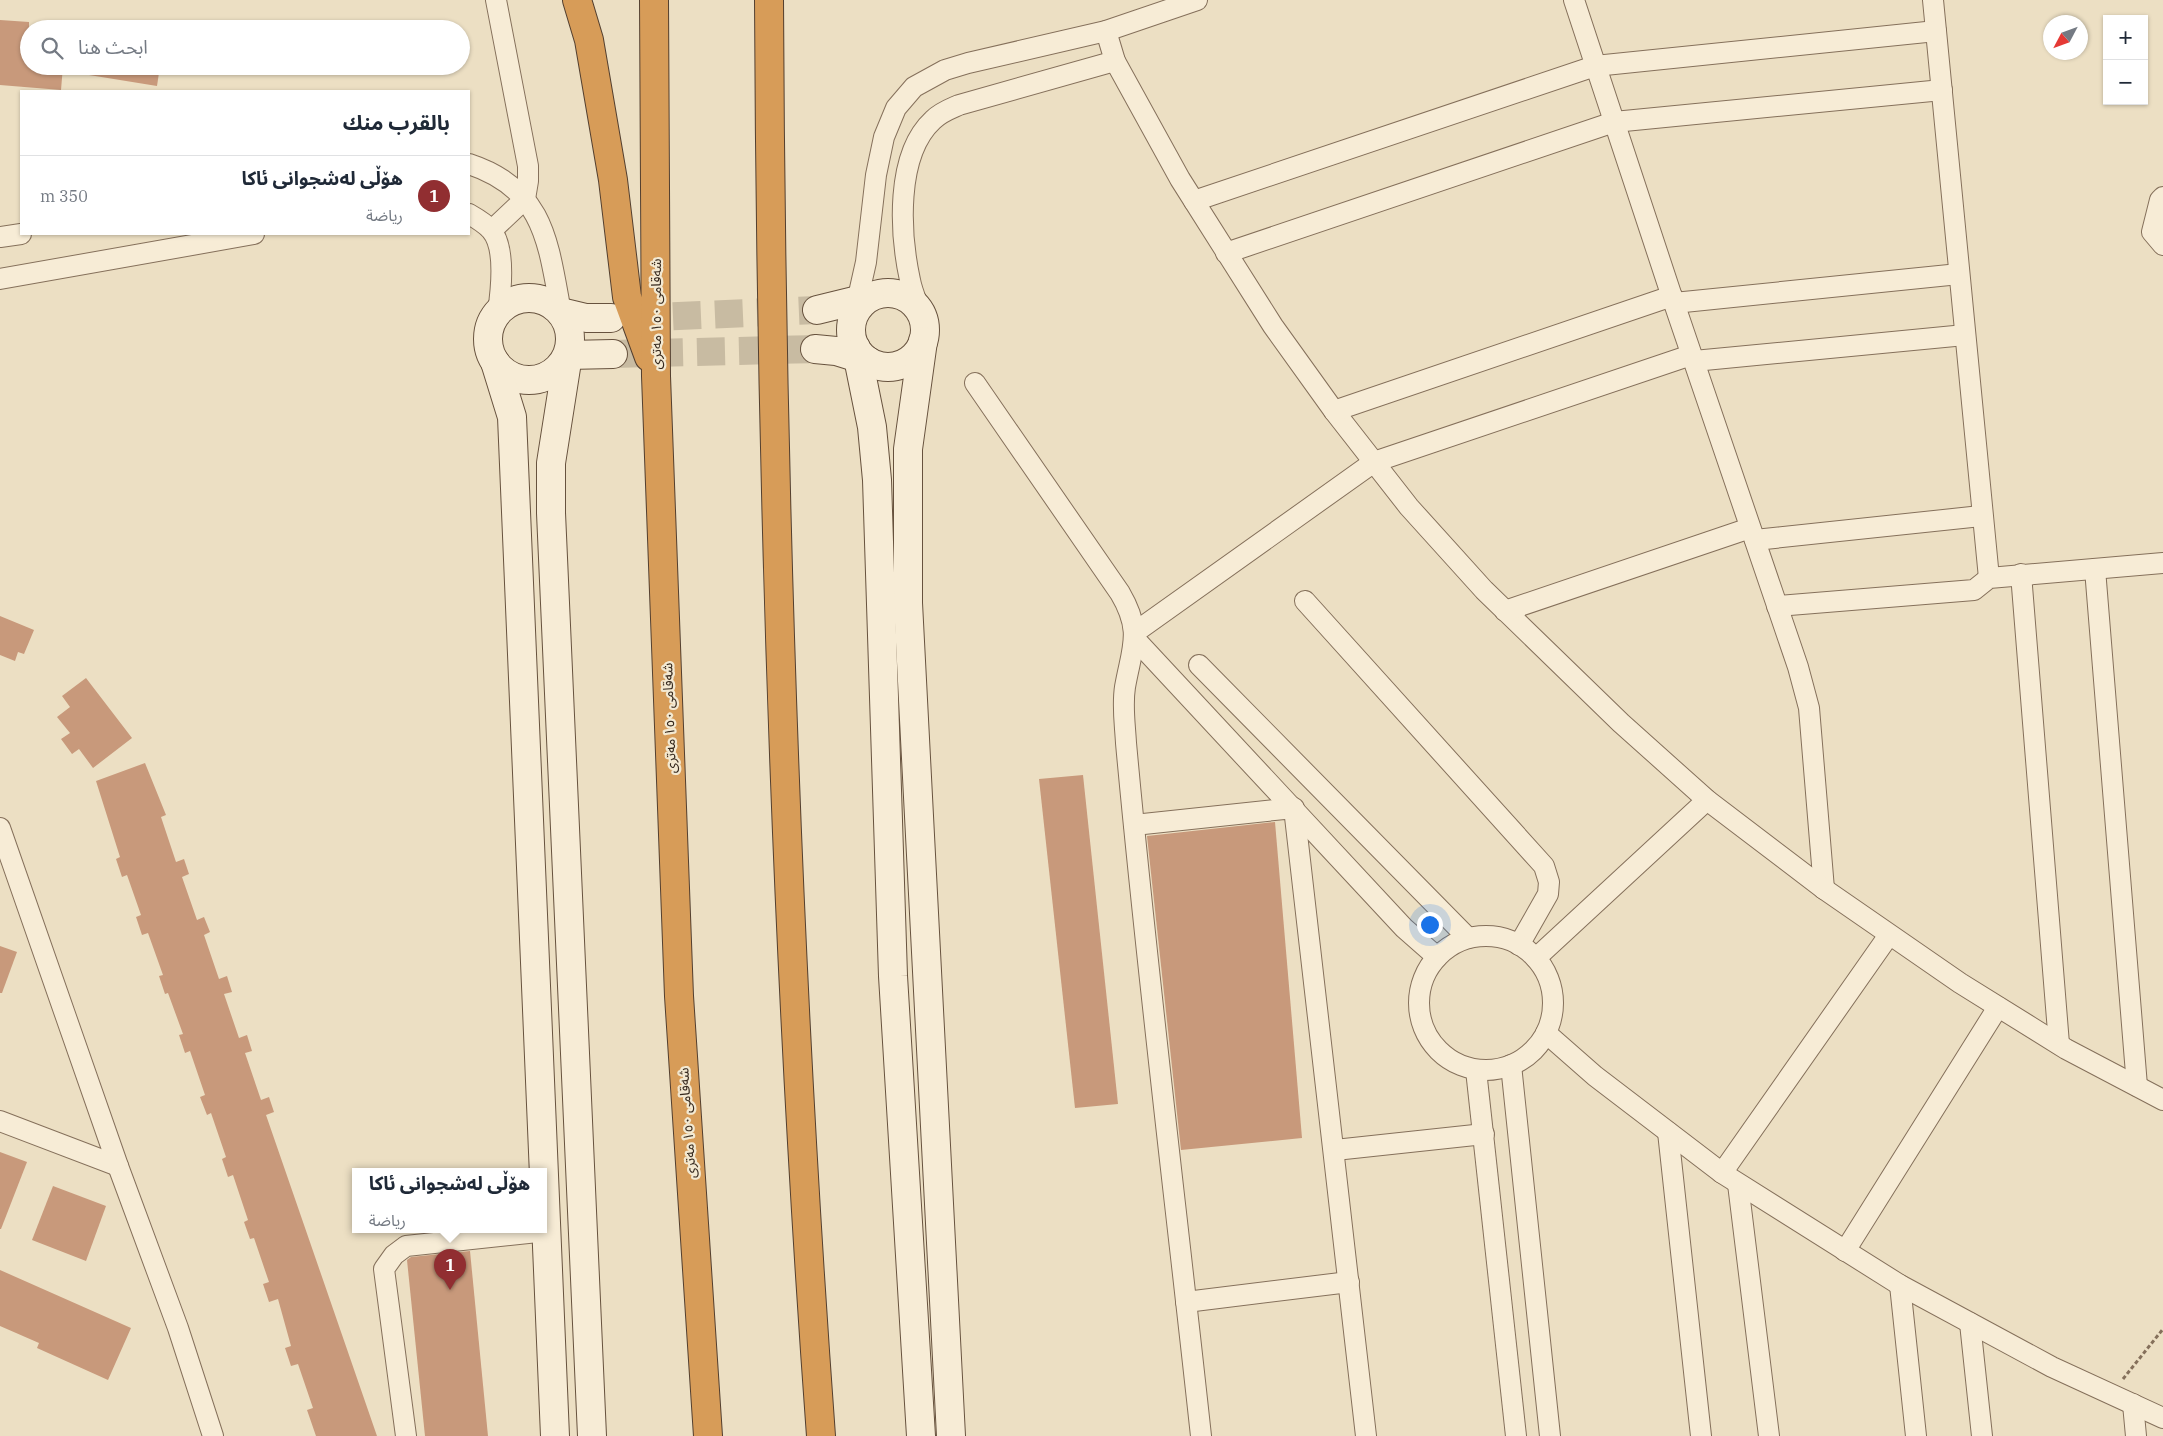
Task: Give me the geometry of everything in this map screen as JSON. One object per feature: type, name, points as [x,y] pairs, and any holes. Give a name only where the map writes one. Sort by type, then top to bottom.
[{"type":"highway","points":[[577,0],[589,40],[613,180],[627,298],[656,376]]},
{"type":"highway","name":"شەقامی ١٥٠ مەتری","points":[[654,0],[656,376],[679,996],[708,1436]]},
{"type":"highway","points":[[769,0],[770,233],[783,738],[811,1294],[821,1436]]},
{"type":"street","points":[[492,230],[525,199],[528,181],[528,166],[496,0]]},
{"type":"street","points":[[921,1436],[893,976],[877,480],[872,427],[861,355],[851,326],[860,304],[876,175],[884,137],[896,108],[906,94],[923,80],[945,70],[1106,31],[1197,0]]},
{"type":"street","points":[[1574,0],[1798,667],[1809,708],[1824,889]]},
{"type":"street","points":[[1933,0],[1988,578]]},
{"type":"street","points":[[1106,31],[1115,61],[1194,201],[1273,326],[1334,411],[1409,507],[1505,611],[1621,723],[1707,800],[1824,889],[1888,935],[1998,1007],[2059,1044],[2163,1100]]},
{"type":"street","points":[[1194,201],[1595,66],[1936,31]]},
{"type":"street","points":[[952,1436],[908,584],[908,449],[923,329],[910,282],[904,249],[903,213],[910,163],[926,128],[941,113],[959,105],[1115,61]]},
{"type":"street","points":[[1226,253],[1614,122],[1942,90]]},
{"type":"street","points":[[470,164],[489,171],[508,181],[535,213],[548,248],[561,312],[569,332],[568,355],[551,463],[551,513],[592,1436]]},
{"type":"street","points":[[2163,197],[2160,200],[2152,232],[2163,245]]},
{"type":"street","points":[[470,215],[492,230],[496,239],[502,269],[503,283],[498,312],[488,331],[488,341],[512,417],[543,1168]]},
{"type":"street","points":[[0,238],[20,234]]},
{"type":"street","points":[[0,278],[248,235]]},
{"type":"street","points":[[1334,411],[1673,299],[1959,274]]},
{"type":"street","points":[[815,349],[861,355],[890,367],[901,365],[914,355],[923,329],[916,305],[900,295],[881,293],[860,304],[817,310]]},
{"type":"street","points":[[498,312],[508,304],[530,298],[542,300],[561,312],[586,318],[611,318]]},
{"type":"street","points":[[1135,636],[1374,462],[1693,358],[1965,335]]},
{"type":"street","points":[[495,362],[504,372],[516,378],[530,381],[544,378],[555,371],[568,355],[613,354]]},
{"type":"street","points":[[975,382],[1130,610],[1135,636],[1123,706],[1134,825],[1201,1436]]},
{"type":"street","points":[[1505,611],[1752,534],[1981,516]]},
{"type":"street","points":[[1777,606],[1974,590],[1988,578],[2021,574],[2163,564]]},
{"type":"street","points":[[2096,569],[2136,1086]]},
{"type":"street","points":[[2021,574],[2059,1044]]},
{"type":"street","points":[[1305,601],[1544,866],[1549,882],[1548,894],[1519,945]]},
{"type":"street","points":[[1135,636],[1248,761],[1294,808],[1404,928],[1437,957]]},
{"type":"street","points":[[1199,665],[1468,938]]},
{"type":"street","points":[[1536,958],[1707,800]]},
{"type":"street","points":[[1134,825],[1294,808]]},
{"type":"street","points":[[1294,808],[1335,1150],[1366,1436]]},
{"type":"street","points":[[0,828],[118,1166],[178,1328],[213,1436]]},
{"type":"street","points":[[1768,1436],[1730,1179],[1888,935]]},
{"type":"street","points":[[1489,936],[1519,945],[1536,958],[1547,976],[1553,996],[1552,1017],[1546,1033],[1531,1053],[1511,1066],[1493,1070],[1476,1070],[1462,1066],[1444,1056],[1436,1049],[1424,1031],[1419,1010],[1420,990],[1427,970],[1437,957],[1449,947],[1468,938],[1489,936]]},
{"type":"street","points":[[1845,1251],[1998,1007]]},
{"type":"street","points":[[1546,1033],[1596,1076],[1730,1179],[1900,1286],[2052,1367],[2163,1418]]},
{"type":"street","points":[[1511,1066],[1550,1436]]},
{"type":"street","points":[[1476,1070],[1516,1436]]},
{"type":"street","points":[[0,1121],[118,1166]]},
{"type":"street","points":[[1668,1132],[1701,1436]]},
{"type":"street","points":[[1335,1150],[1484,1134]]},
{"type":"street","points":[[406,1436],[384,1269],[394,1255],[406,1246],[527,1233]]},
{"type":"street","points":[[546,1233],[555,1436]]},
{"type":"street","points":[[1186,1302],[1349,1282]]},
{"type":"street","points":[[1900,1286],[1916,1436]]},
{"type":"street","points":[[1970,1323],[1982,1436]]},
{"type":"street","points":[[2133,1404],[2136,1436]]},
{"type":"path","points":[[2111,1394],[2163,1328]]},
{"type":"building","points":[[0,20],[20,21],[20,75],[62,75],[61,90],[0,85]]},
{"type":"building","points":[[89,75],[159,75],[157,86]]},
{"type":"building","points":[[0,616],[34,630],[24,654],[18,652],[15,661],[0,655]]},
{"type":"building","points":[[86,678],[132,738],[93,768],[79,749],[72,754],[61,739],[70,733],[57,717],[70,707],[62,696]]},
{"type":"building","points":[[145,763],[166,815],[161,817],[176,862],[184,859],[189,874],[182,877],[197,920],[204,917],[210,932],[204,935],[219,979],[227,976],[232,992],[224,994],[239,1038],[247,1035],[252,1051],[245,1053],[261,1100],[269,1097],[274,1112],[266,1115],[377,1436],[316,1436],[307,1410],[313,1408],[298,1364],[291,1366],[285,1348],[291,1346],[278,1299],[269,1302],[263,1284],[269,1282],[254,1238],[250,1239],[244,1222],[248,1220],[233,1175],[228,1177],[222,1159],[226,1157],[211,1113],[207,1115],[200,1097],[205,1095],[190,1051],[185,1053],[179,1035],[183,1034],[168,993],[165,994],[159,976],[163,975],[148,933],[142,935],[136,917],[141,915],[127,875],[122,877],[116,859],[120,857],[96,781]]},
{"type":"building","points":[[1083,775],[1118,1104],[1075,1108],[1039,779]]},
{"type":"building","points":[[1275,822],[1302,1138],[1181,1150],[1147,836]]},
{"type":"building","points":[[0,946],[17,952],[2,993],[0,993]]},
{"type":"building","points":[[0,1152],[27,1162],[1,1229],[0,1229]]},
{"type":"building","points":[[53,1186],[106,1206],[86,1261],[32,1240]]},
{"type":"building","points":[[470,1251],[488,1436],[425,1436],[407,1260],[411,1257]]},
{"type":"building","points":[[0,1270],[131,1328],[108,1380],[37,1348],[39,1343],[0,1326]]},
{"type":"tunnel","points":[[631,318],[817,310]]},
{"type":"tunnel","points":[[613,354],[815,349]]},
{"type":"place","name":"هۆڵی لەشجوانی ئاکا","points":[[450,1290]]}]
